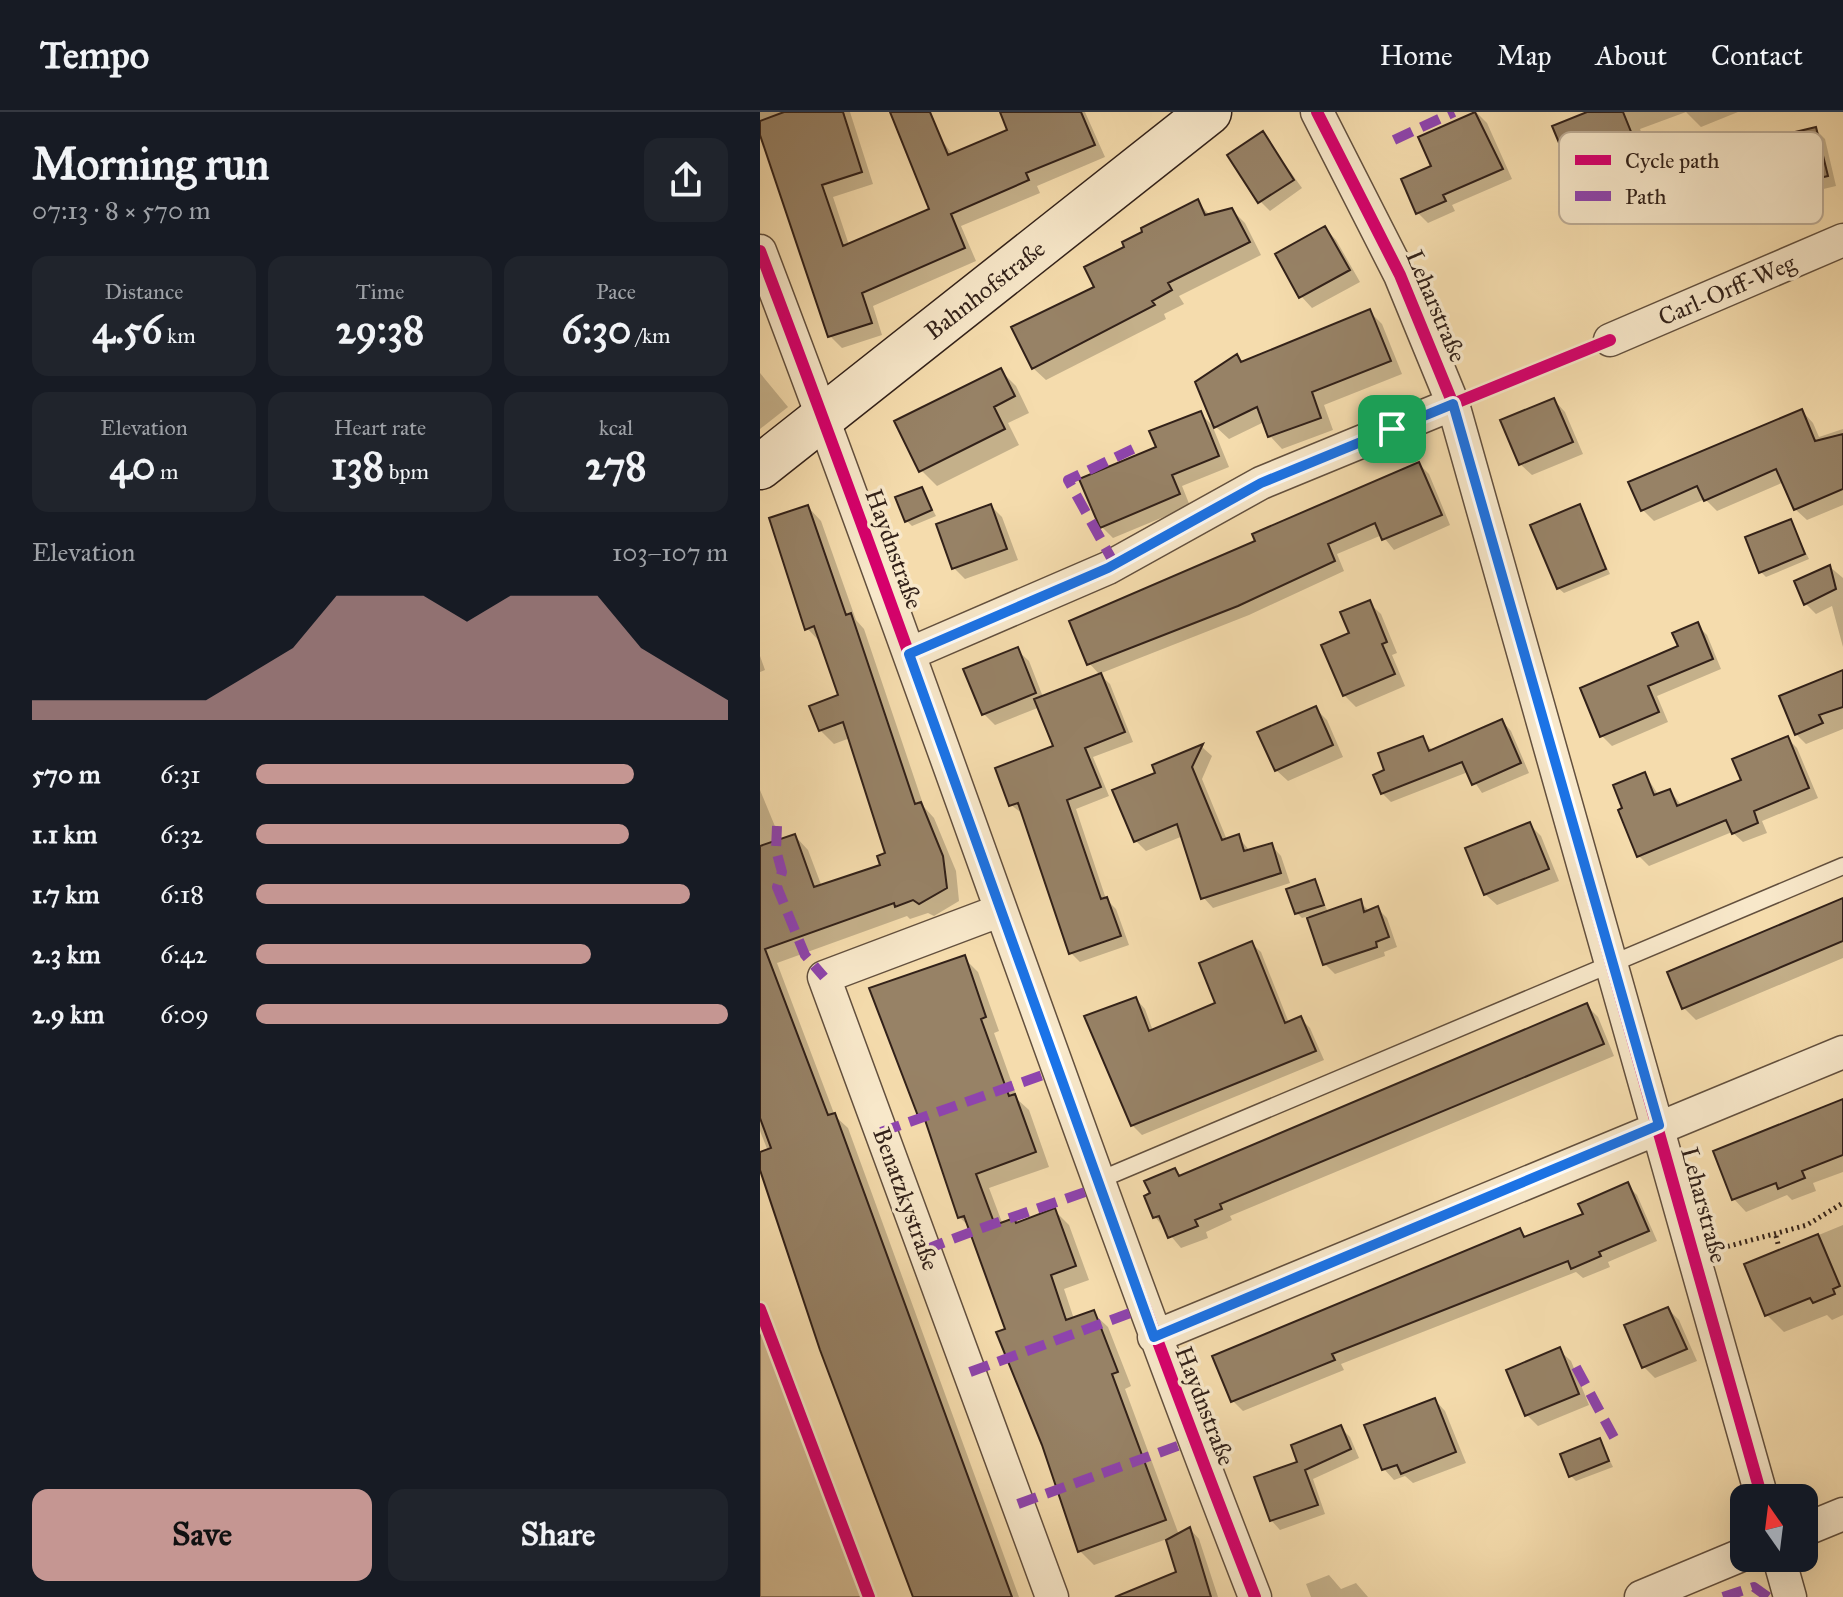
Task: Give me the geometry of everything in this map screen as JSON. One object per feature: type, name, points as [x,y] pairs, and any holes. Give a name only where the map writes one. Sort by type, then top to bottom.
[{"type":"main road","name":"Bahnhofstraße","points":[[760,467],[1209,112]]},
{"type":"street","name":"Leharstraße","points":[[1317,112],[1400,275],[1453,404],[1758,1484]]},
{"type":"street","name":"Carl-Orff-Weg","points":[[1610,340],[1843,240]]},
{"type":"street","name":"Haydnstraße","points":[[760,251],[909,654],[1154,1337],[1255,1597]]},
{"type":"street","points":[[909,654],[1108,568],[1261,483],[1453,404]]},
{"type":"street","name":"Benatzkystraße","points":[[999,911],[824,977],[1052,1597]]},
{"type":"street","points":[[1154,1337],[1659,1125],[1843,1052]]},
{"type":"street","points":[[1818,1524],[1843,1514]]},
{"type":"street","points":[[1641,1597],[1730,1560]]},
{"type":"street","points":[[1783,1572],[1790,1597]]},
{"type":"lane","points":[[1097,1181],[1843,866]]},
{"type":"path","points":[[1693,1250],[1723,1248],[1776,1236],[1807,1225],[1843,1203]]},
{"type":"path","points":[[1776,1236],[1778,1244]]},
{"type":"shaded area","points":[[760,1328],[864,1597],[760,1597]]},
{"type":"building","points":[[784,112],[843,112],[862,172],[822,185],[843,246],[929,209],[890,112],[930,112],[948,155],[1007,130],[1000,112],[1081,112],[1095,145],[1026,173],[1029,180],[951,214],[965,248],[862,293],[872,323],[828,337],[760,135],[760,121]]},
{"type":"building","points":[[1475,112],[1503,169],[1443,195],[1446,201],[1416,214],[1401,179],[1431,166],[1418,137]]},
{"type":"building","points":[[1587,112],[1623,112],[1631,132],[1559,132],[1559,143],[1552,126]]},
{"type":"building","points":[[1816,127],[1817,132],[1795,132]]},
{"type":"building","points":[[1263,131],[1294,180],[1258,203],[1227,155]]},
{"type":"building","points":[[1823,156],[1828,176],[1823,177]]},
{"type":"building","points":[[1198,199],[1205,215],[1232,208],[1250,242],[1168,283],[1172,290],[1152,301],[1155,305],[1032,369],[1011,327],[1094,287],[1084,267],[1124,247],[1122,242],[1142,232],[1141,228]]},
{"type":"building","points":[[1325,226],[1350,270],[1299,298],[1275,254]]},
{"type":"building","points":[[1370,309],[1391,361],[1312,392],[1321,418],[1268,437],[1257,407],[1214,428],[1195,382],[1237,354],[1241,362]]},
{"type":"building","points":[[1001,368],[1015,396],[994,407],[1005,429],[919,472],[894,421]]},
{"type":"building","points":[[1554,398],[1573,442],[1519,465],[1500,420]]},
{"type":"building","points":[[1802,409],[1815,441],[1843,434],[1843,489],[1794,510],[1776,469],[1704,501],[1697,486],[1641,511],[1628,482]]},
{"type":"building","points":[[1201,411],[1219,456],[1172,475],[1180,494],[1100,528],[1079,479],[1156,447],[1149,431]]},
{"type":"building","points":[[1419,462],[1442,515],[1382,540],[1375,523],[1328,544],[1335,561],[1238,606],[1087,665],[1069,621],[1255,541],[1252,534]]},
{"type":"building","points":[[922,487],[932,510],[905,522],[895,497]]},
{"type":"building","points":[[991,504],[1007,549],[952,569],[936,524]]},
{"type":"building","points":[[1580,504],[1606,569],[1557,589],[1530,525]]},
{"type":"building","points":[[808,505],[846,615],[851,613],[915,804],[921,802],[943,856],[947,888],[919,904],[913,900],[895,907],[894,903],[765,949],[828,1115],[835,1113],[1012,1597],[913,1597],[820,1350],[760,1170],[760,1152],[771,1148],[760,1118],[760,846],[795,834],[814,887],[880,865],[877,856],[885,853],[843,722],[819,731],[809,706],[838,695],[814,626],[805,630],[769,518]]},
{"type":"building","points":[[1791,519],[1805,554],[1759,573],[1745,537]]},
{"type":"building","points":[[1830,565],[1836,589],[1804,605],[1794,581]]},
{"type":"building","points":[[1370,600],[1387,642],[1382,644],[1395,674],[1343,696],[1321,645],[1349,633],[1340,612]]},
{"type":"building","points":[[1698,622],[1713,659],[1648,686],[1659,712],[1600,737],[1580,688],[1678,646],[1672,633]]},
{"type":"building","points":[[1018,647],[1036,693],[982,715],[963,669]]},
{"type":"building","points":[[1843,670],[1843,707],[1819,715],[1823,723],[1795,735],[1779,696]]},
{"type":"building","points":[[1101,673],[1125,732],[1085,748],[1101,787],[1067,800],[1101,899],[1107,897],[1121,936],[1069,954],[1018,803],[1009,806],[995,768],[1053,746],[1034,699]]},
{"type":"building","points":[[1316,706],[1333,745],[1275,771],[1257,732]]},
{"type":"building","points":[[1502,719],[1521,763],[1472,785],[1462,762],[1381,794],[1373,775],[1384,770],[1378,753],[1423,736],[1429,751]]},
{"type":"building","points":[[1788,736],[1809,788],[1754,811],[1758,823],[1732,834],[1726,820],[1637,857],[1618,810],[1622,808],[1613,785],[1645,772],[1654,795],[1670,789],[1677,806],[1741,780],[1732,759]]},
{"type":"building","points":[[1203,744],[1192,767],[1222,840],[1239,834],[1244,851],[1272,843],[1281,873],[1201,899],[1177,824],[1134,842],[1112,790],[1155,773],[1152,765]]},
{"type":"building","points":[[1530,822],[1549,869],[1484,895],[1465,848]]},
{"type":"building","points":[[1315,879],[1324,905],[1295,914],[1286,889]]},
{"type":"building","points":[[1843,898],[1843,941],[1682,1009],[1667,972]]},
{"type":"building","points":[[1361,899],[1364,912],[1378,906],[1389,937],[1376,942],[1377,947],[1323,965],[1307,918]]},
{"type":"building","points":[[1252,941],[1285,1023],[1301,1016],[1316,1051],[1131,1126],[1084,1016],[1136,997],[1149,1031],[1215,1003],[1199,963]]},
{"type":"building","points":[[965,955],[986,1017],[981,1019],[1009,1096],[1015,1094],[1036,1152],[976,1174],[995,1225],[1014,1218],[1016,1223],[1055,1208],[1076,1266],[1051,1275],[1066,1320],[1094,1310],[1118,1372],[1112,1374],[1166,1520],[1078,1552],[1042,1445],[996,1332],[1005,1329],[964,1216],[958,1218],[923,1114],[918,1116],[869,988]]},
{"type":"building","points":[[1587,1003],[1604,1044],[1220,1204],[1222,1209],[1195,1220],[1198,1226],[1168,1238],[1159,1216],[1153,1218],[1144,1196],[1150,1193],[1144,1181],[1175,1168],[1179,1176]]},
{"type":"building","points":[[1843,1099],[1843,1155],[1802,1171],[1805,1178],[1778,1189],[1776,1183],[1732,1200],[1713,1151]]},
{"type":"building","points":[[1628,1182],[1649,1231],[1599,1252],[1601,1256],[1571,1269],[1568,1261],[1332,1354],[1335,1360],[1231,1402],[1212,1356],[1520,1228],[1524,1237],[1583,1214],[1578,1204]]},
{"type":"building","points":[[1818,1234],[1840,1286],[1833,1289],[1835,1294],[1813,1303],[1810,1298],[1765,1316],[1744,1264]]},
{"type":"building","points":[[1668,1307],[1687,1349],[1642,1368],[1624,1325]]},
{"type":"building","points":[[1560,1347],[1579,1394],[1525,1416],[1506,1370]]},
{"type":"building","points":[[1435,1398],[1456,1452],[1401,1474],[1397,1465],[1382,1470],[1364,1425]]},
{"type":"building","points":[[1341,1425],[1351,1449],[1305,1470],[1318,1505],[1270,1521],[1254,1477],[1297,1462],[1291,1445]]},
{"type":"building","points":[[1600,1438],[1609,1461],[1569,1477],[1560,1454]]},
{"type":"building","points":[[1190,1527],[1211,1597],[1115,1597],[1176,1572],[1166,1540]]},
{"type":"marked path","points":[[1394,140],[1454,112]]},
{"type":"marked path","points":[[1115,565],[1068,480],[1133,449]]},
{"type":"marked path","points":[[777,826],[776,850],[782,872],[777,887],[805,955],[824,977]]},
{"type":"marked path","points":[[881,1132],[1057,1070]]},
{"type":"marked path","points":[[925,1250],[1099,1187]]},
{"type":"marked path","points":[[970,1372],[1144,1308]]},
{"type":"marked path","points":[[1576,1367],[1618,1445]]},
{"type":"marked path","points":[[1018,1504],[1194,1440]]},
{"type":"marked path","points":[[1723,1597],[1754,1587],[1768,1597]]},
{"type":"cycle path","points":[[1317,112],[1400,275],[1453,404],[1758,1484]]},
{"type":"cycle path","points":[[760,251],[885,587],[1128,1261],[1255,1597]]},
{"type":"cycle path","points":[[1453,404],[1610,340]]},
{"type":"cycle path","points":[[760,1309],[869,1597]]},
{"type":"route","points":[[1453,404],[1659,1125],[1154,1337],[909,654],[1108,568],[1261,483],[1392,429],[1453,404]]}]
